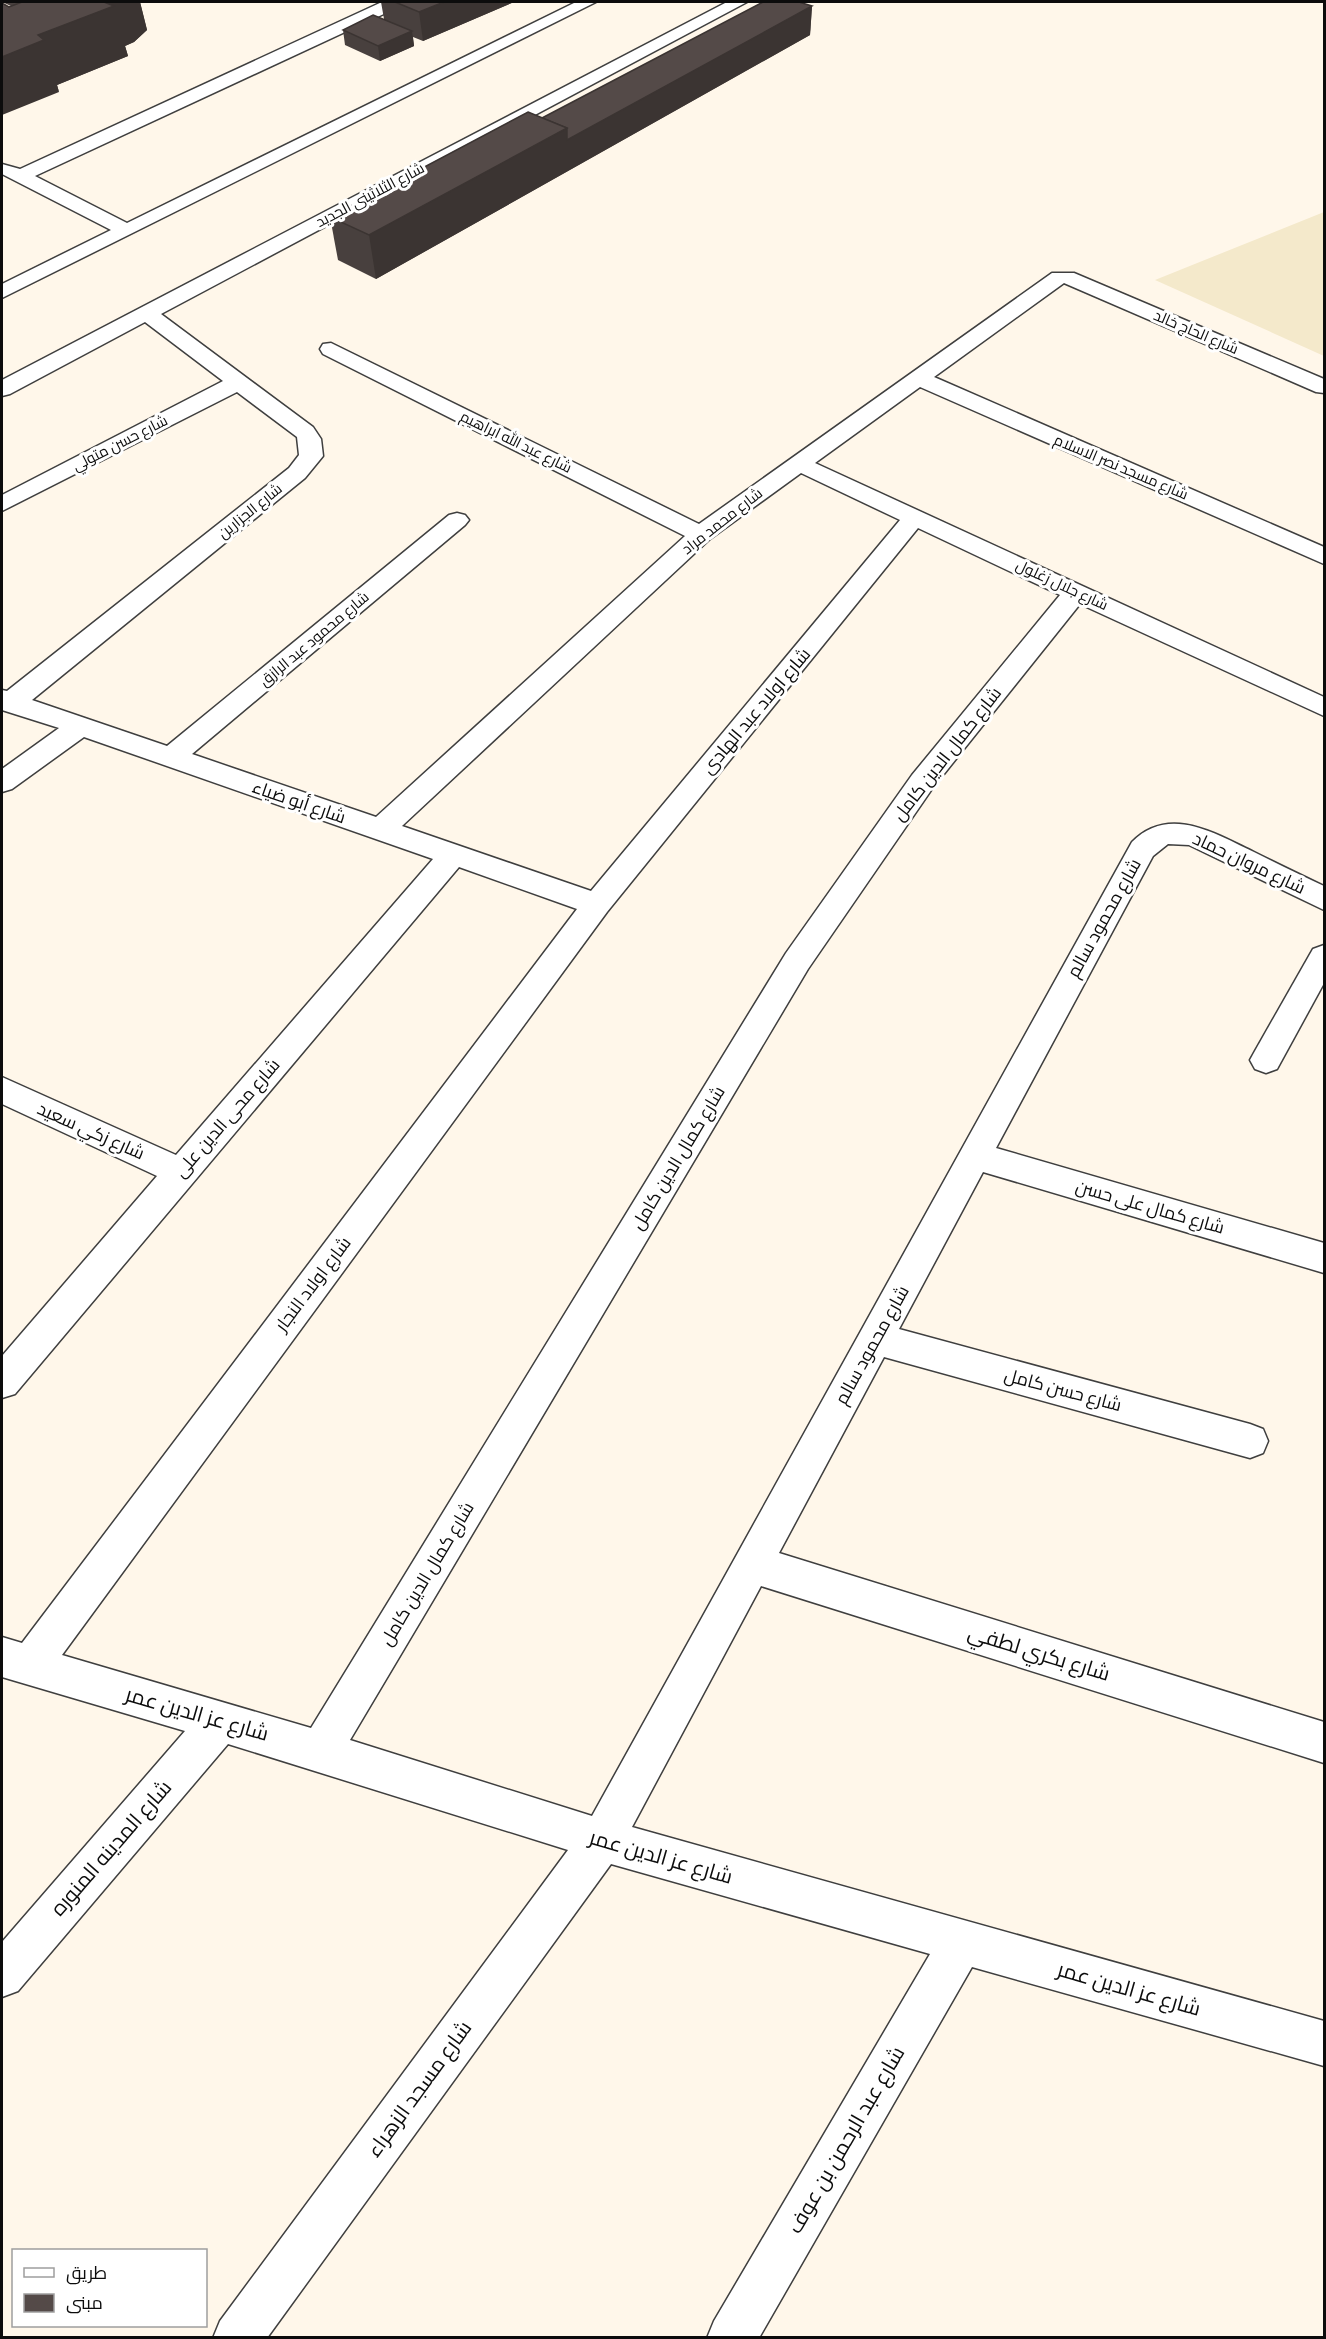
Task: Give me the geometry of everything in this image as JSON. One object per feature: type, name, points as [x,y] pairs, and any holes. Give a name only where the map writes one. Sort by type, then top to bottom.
[{"type":"street","points":[[19,176],[395,2]]},
{"type":"street","points":[[2,292],[588,2]]},
{"type":"street","name":"شارع الثلاثينى الجديد","points":[[2,389],[739,2]]},
{"type":"street","points":[[2,167],[126,230]]},
{"type":"street","name":"شارع محمد مراد","points":[[380,830],[701,534],[1057,278],[1067,277]]},
{"type":"street","name":"شارع الحاج خالد","points":[[1067,277],[1324,387]]},
{"type":"street","name":"شارع الجزارين","points":[[6,701],[306,465],[312,448],[305,432],[146,313]]},
{"type":"street","name":"شارع عبد الله ابراهيم","points":[[331,350],[701,534]]},
{"type":"street","name":"شارع مسجد نصر الاسلام","points":[[917,378],[1324,556]]},
{"type":"street","name":"شارع حسن متولي","points":[[2,504],[239,382]]},
{"type":"street","name":"شارع جلال زغلول","points":[[799,464],[1324,707]]},
{"type":"street","name":"شارع اولاد عبد الهادى","points":[[597,904],[915,518]]},
{"type":"street","name":"شارع محمود عبد الرازق","points":[[170,758],[457,520]]},
{"type":"street","name":"شارع كمال الدين كامل","points":[[320,1751],[797,961],[922,782],[1076,592]]},
{"type":"street","name":"شارع أبو ضياء","points":[[6,701],[597,904]]},
{"type":"street","points":[[2,782],[80,727]]},
{"type":"street","name":"شارع مروان حماد","points":[[1142,849],[1149,840],[1161,835],[1175,832],[1196,836],[1324,899]]},
{"type":"street","name":"شارع محمود سالم","points":[[602,1840],[1142,849]]},
{"type":"street","name":"شارع محى الدين على","points":[[2,1382],[453,855]]},
{"type":"street","name":"شارع اولاد النجار","points":[[16,1661],[597,904]]},
{"type":"street","points":[[1266,1060],[1324,957]]},
{"type":"street","name":"شارع زكي سعيد","points":[[2,1090],[181,1172]]},
{"type":"street","name":"شارع كمال على حسن","points":[[975,1156],[1324,1258]]},
{"type":"street","name":"شارع حسن كامل","points":[[875,1339],[1251,1441]]},
{"type":"street","name":"شارع بكري لطفي","points":[[753,1564],[1324,1743]]},
{"type":"street","name":"شارع عز الدين عمر","points":[[16,1661],[320,1751],[602,1840],[1324,2044]]},
{"type":"street","name":"شارع المدينه المنوره","points":[[2,1975],[221,1721]]},
{"type":"street","name":"شارع مسجد الزهراء","points":[[238,2337],[602,1840]]},
{"type":"street","name":"شارع عبد الرحمن بن عوف","points":[[731,2337],[962,1942]]},
{"type":"shaded area","points":[[1324,212],[1324,356],[1155,280]]},
{"type":"building","points":[[22,2],[104,2],[114,6],[38,35],[44,40],[2,57],[2,3],[9,7]]},
{"type":"building","points":[[395,2],[444,2],[419,12]]},
{"type":"building","points":[[763,2],[799,2],[812,6],[567,140],[567,128],[542,118]]},
{"type":"building","points":[[373,15],[412,31],[378,46],[343,30]]},
{"type":"building","points":[[528,112],[567,128],[369,235],[330,217]]}]
